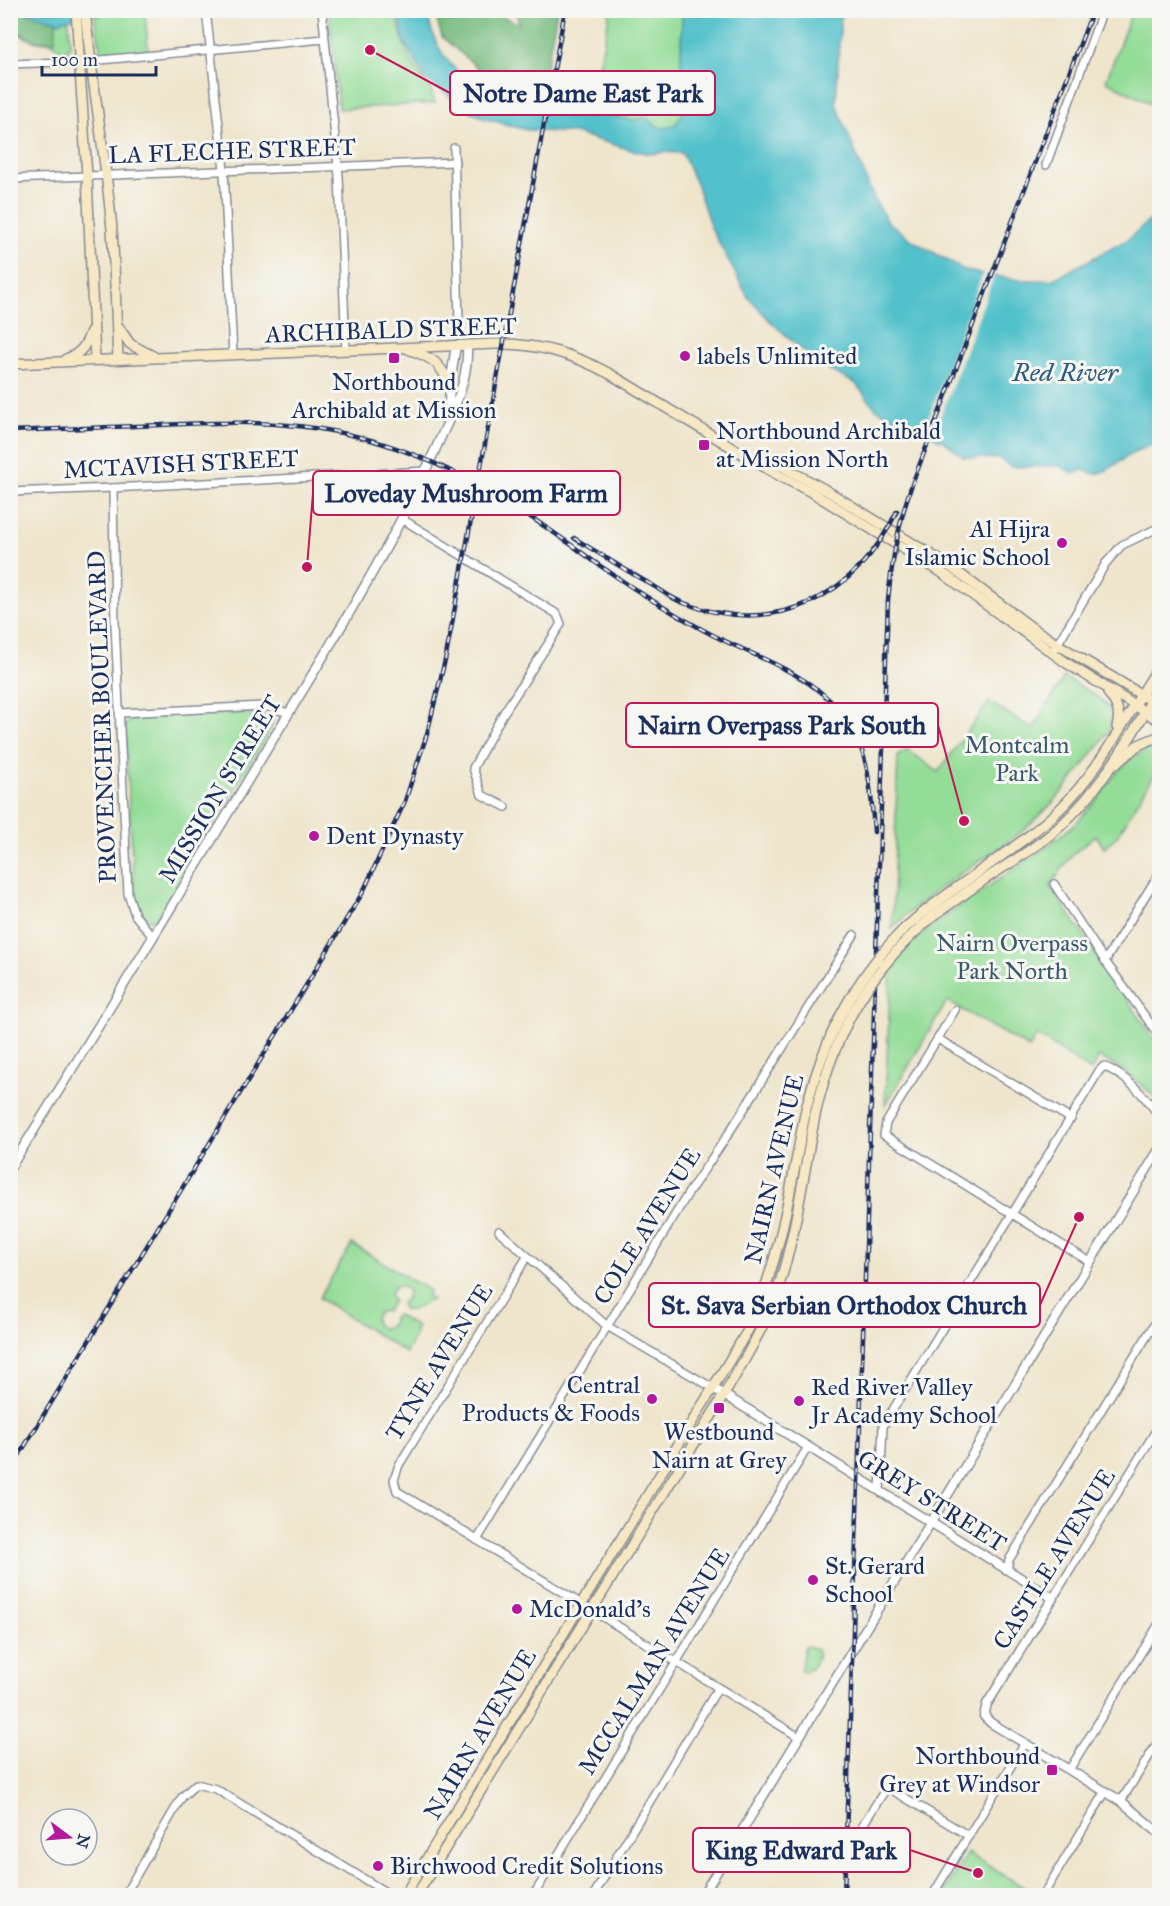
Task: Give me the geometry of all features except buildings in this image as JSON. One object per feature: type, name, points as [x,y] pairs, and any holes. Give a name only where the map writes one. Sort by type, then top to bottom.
[{"type":"main road","points":[[76,10],[85,62],[87,176],[95,360]]},
{"type":"main road","points":[[83,42],[85,10]]},
{"type":"main road","points":[[85,62],[106,175],[112,232],[118,359]]},
{"type":"main road","points":[[57,362],[74,357],[81,352],[93,322]]},
{"type":"main road","points":[[116,323],[123,336],[134,347],[163,358]]},
{"type":"main road","name":"ARCHIBALD STREET","points":[[10,364],[456,345],[511,344],[546,347],[586,361],[744,454],[948,565],[1054,649]]},
{"type":"main road","points":[[403,348],[433,359],[443,371],[450,385]]},
{"type":"main road","points":[[1054,649],[1103,686],[1160,721]]},
{"type":"main road","points":[[1054,649],[1155,703]]},
{"type":"main road","name":"NAIRN AVENUE","points":[[404,1896],[748,1330],[769,1280],[811,1110],[846,1022],[872,980],[911,936],[1060,808],[1097,763],[1160,665]]},
{"type":"main road","points":[[1103,686],[1115,702],[1120,715],[1114,738]]},
{"type":"main road","name":"NAIRN AVENUE","points":[[979,878],[1055,832],[1073,814],[1109,771],[1145,712],[1155,703],[1160,686]]},
{"type":"main road","points":[[1109,771],[1138,745],[1160,736]]},
{"type":"main road","name":"NAIRN AVENUE","points":[[416,1896],[724,1395],[759,1334],[778,1287],[792,1234],[811,1110]]},
{"type":"main road","points":[[668,1462],[672,1479]]},
{"type":"main road","points":[[630,1526],[639,1534]]},
{"type":"main road","points":[[543,1668],[552,1675]]},
{"type":"main road","points":[[514,1715],[518,1732]]},
{"type":"main road","points":[[476,1777],[485,1783]]},
{"type":"street","points":[[206,10],[224,170],[233,355]]},
{"type":"street","points":[[322,10],[337,166],[346,350]]},
{"type":"street","points":[[1046,165],[1103,10]]},
{"type":"street","points":[[10,64],[85,62],[324,39]]},
{"type":"street","points":[[454,148],[459,322]]},
{"type":"street","name":"LA FLECHE STREET","points":[[10,179],[455,162]]},
{"type":"street","name":"MISSION STREET","points":[[448,421],[456,345]]},
{"type":"street","name":"MISSION STREET","points":[[10,1168],[289,713],[402,519],[458,402],[468,356],[467,345]]},
{"type":"street","name":"MCTAVISH STREET","points":[[10,492],[426,471]]},
{"type":"street","name":"PROVENCHER BOULEVARD","points":[[113,488],[116,625],[128,894],[135,915],[153,937]]},
{"type":"street","points":[[402,519],[557,614],[561,624],[503,714],[472,768],[482,795],[506,807]]},
{"type":"street","points":[[1054,649],[1106,563],[1122,545],[1160,527]]},
{"type":"street","points":[[120,713],[264,706],[289,713]]},
{"type":"street","points":[[1105,961],[1160,872]]},
{"type":"street","points":[[1054,884],[1105,961],[1160,1037]]},
{"type":"street","name":"COLE AVENUE","points":[[477,1540],[689,1192],[854,935]]},
{"type":"street","points":[[955,1010],[886,1123],[884,1133],[888,1138],[1090,1262]]},
{"type":"street","points":[[938,1039],[1071,1119]]},
{"type":"street","points":[[880,1491],[883,1426],[1099,1071],[1104,1066],[1128,1080],[1140,1090],[1160,1117]]},
{"type":"street","points":[[702,1896],[1160,1148]]},
{"type":"street","name":"GREY STREET","points":[[499,1231],[607,1326],[713,1388],[1053,1598]]},
{"type":"street","name":"TYNE AVENUE","points":[[477,1540],[397,1491],[394,1480],[399,1465],[527,1257]]},
{"type":"street","points":[[1007,1570],[1009,1560],[1160,1315]]},
{"type":"street","name":"CASTLE AVENUE","points":[[1025,1743],[991,1723],[984,1716],[987,1704],[1160,1424]]},
{"type":"street","name":"MCCALMAN AVENUE","points":[[533,1896],[808,1447]]},
{"type":"street","points":[[477,1540],[799,1737]]},
{"type":"street","points":[[1069,1770],[1160,1622]]},
{"type":"street","points":[[593,1896],[718,1688]]},
{"type":"street","points":[[1121,1801],[1160,1739]]},
{"type":"street","points":[[932,1896],[1025,1743],[1121,1801],[1160,1834]]},
{"type":"street","points":[[124,1896],[182,1797],[196,1784],[216,1789],[392,1896]]},
{"type":"street","points":[[862,1826],[887,1787],[969,1836]]},
{"type":"street","points":[[1043,1895],[1106,1791]]},
{"type":"green space","points":[[10,11],[66,11],[67,20],[69,20],[70,47],[63,53],[51,42],[36,42],[11,31]]},
{"type":"green space","points":[[11,11],[21,11],[56,21],[55,41],[36,41],[11,29]]},
{"type":"green space","points":[[112,11],[149,11],[145,13],[148,47],[145,51],[101,55],[95,17]]},
{"type":"green space","points":[[329,11],[396,11],[407,52],[429,87],[435,103],[339,109]]},
{"type":"green space","points":[[434,11],[490,11],[519,24],[516,11],[557,11],[541,95],[499,86],[442,37]]},
{"type":"green space","points":[[610,11],[682,11],[681,66],[691,105],[684,136],[589,118]]},
{"type":"green space","points":[[1132,11],[1159,11],[1159,108],[1106,81]]},
{"type":"green space","name":"Montcalm Park","points":[[1064,677],[1098,697],[1108,707],[1112,718],[1106,735],[1067,787],[1030,825],[937,890],[892,929],[898,756],[908,750],[938,772],[989,702],[1033,729]]},
{"type":"green space","points":[[239,713],[272,717],[272,727],[157,918],[151,921],[142,914],[134,896],[125,727],[127,722],[135,717]]},
{"type":"green space","name":"Nairn Overpass Park North","points":[[1159,742],[1159,767],[1117,836],[1104,848],[1096,835],[1072,855],[1050,886],[1159,1046],[1159,1102],[1132,1077],[1099,1057],[1091,1071],[1037,1035],[1029,1048],[947,1001],[885,1106],[891,967],[908,947],[933,925],[1053,842],[1077,822],[1117,772],[1134,756]]},
{"type":"green space","points":[[352,1244],[430,1291],[427,1296],[432,1298],[431,1300],[407,1310],[403,1309],[401,1303],[407,1298],[408,1291],[402,1286],[395,1286],[390,1294],[393,1301],[387,1311],[379,1312],[375,1317],[376,1324],[381,1328],[389,1327],[393,1322],[393,1317],[397,1315],[417,1327],[414,1332],[416,1334],[406,1353],[319,1298]]},
{"type":"green space","points":[[807,1646],[817,1649],[817,1656],[813,1667],[803,1672],[801,1671],[802,1659]]},
{"type":"green space","points":[[967,1853],[1033,1893],[1037,1895],[942,1895]]},
{"type":"water","points":[[21,11],[108,11],[59,22]]},
{"type":"water","name":"Red River","points":[[399,11],[427,11],[432,32],[440,50],[464,77],[479,86],[516,98],[565,102],[631,120],[645,118],[658,127],[668,128],[680,118],[685,107],[691,105],[681,66],[682,11],[841,11],[836,104],[874,199],[888,222],[915,242],[966,271],[1019,280],[1052,280],[1127,240],[1159,212],[1159,443],[1136,451],[1105,471],[1095,474],[1082,470],[1074,474],[1060,466],[1011,467],[1000,459],[963,457],[945,442],[876,409],[855,383],[831,371],[807,354],[771,322],[748,297],[711,228],[697,186],[682,153],[654,154],[635,151],[574,133],[527,130],[483,118],[468,110],[424,77],[403,39]]},
{"type":"pier","points":[[984,271],[995,273],[932,439],[922,435]]},
{"type":"railway","points":[[10,1470],[363,892],[405,801],[427,734],[446,656],[565,10]]},
{"type":"railway","points":[[844,1896],[888,600],[891,571],[899,528],[911,487],[1093,10]]},
{"type":"railway","points":[[10,431],[207,423],[297,426],[342,433],[373,441],[462,476],[517,508],[668,610],[722,640],[793,674],[825,696],[849,723],[857,738],[870,783],[874,832]]},
{"type":"railway","points":[[574,538],[680,601],[717,613],[750,615],[780,612],[809,602],[836,587],[860,567],[880,541],[897,511]]},
{"type":"place","name":"Notre Dame East Park","points":[[370,50]]},
{"type":"place","name":"labels Unlimited","points":[[685,356]]},
{"type":"place","name":"Northbound Archibald at Mission","points":[[394,358]]},
{"type":"place","name":"Northbound Archibald at Mission North","points":[[704,445]]},
{"type":"place","name":"Al Hijra Islamic School","points":[[1062,543]]},
{"type":"place","name":"Loveday Mushroom Farm","points":[[307,567]]},
{"type":"place","name":"Nairn Overpass Park South","points":[[964,821]]},
{"type":"place","name":"Dent Dynasty","points":[[314,836]]},
{"type":"place","name":"St. Sava Serbian Orthodox Church","points":[[1079,1217]]},
{"type":"place","name":"Central Products & Foods","points":[[652,1399]]},
{"type":"place","name":"Red River Valley Jr Academy School","points":[[799,1401]]},
{"type":"place","name":"Westbound Nairn at Grey","points":[[719,1408]]},
{"type":"place","name":"St. Gerard School","points":[[813,1580]]},
{"type":"place","name":"McDonald's","points":[[517,1609]]},
{"type":"place","name":"Northbound Grey at Windsor","points":[[1052,1770]]},
{"type":"place","name":"Birchwood Credit Solutions","points":[[378,1866]]},
{"type":"place","name":"King Edward Park","points":[[978,1873]]}]
